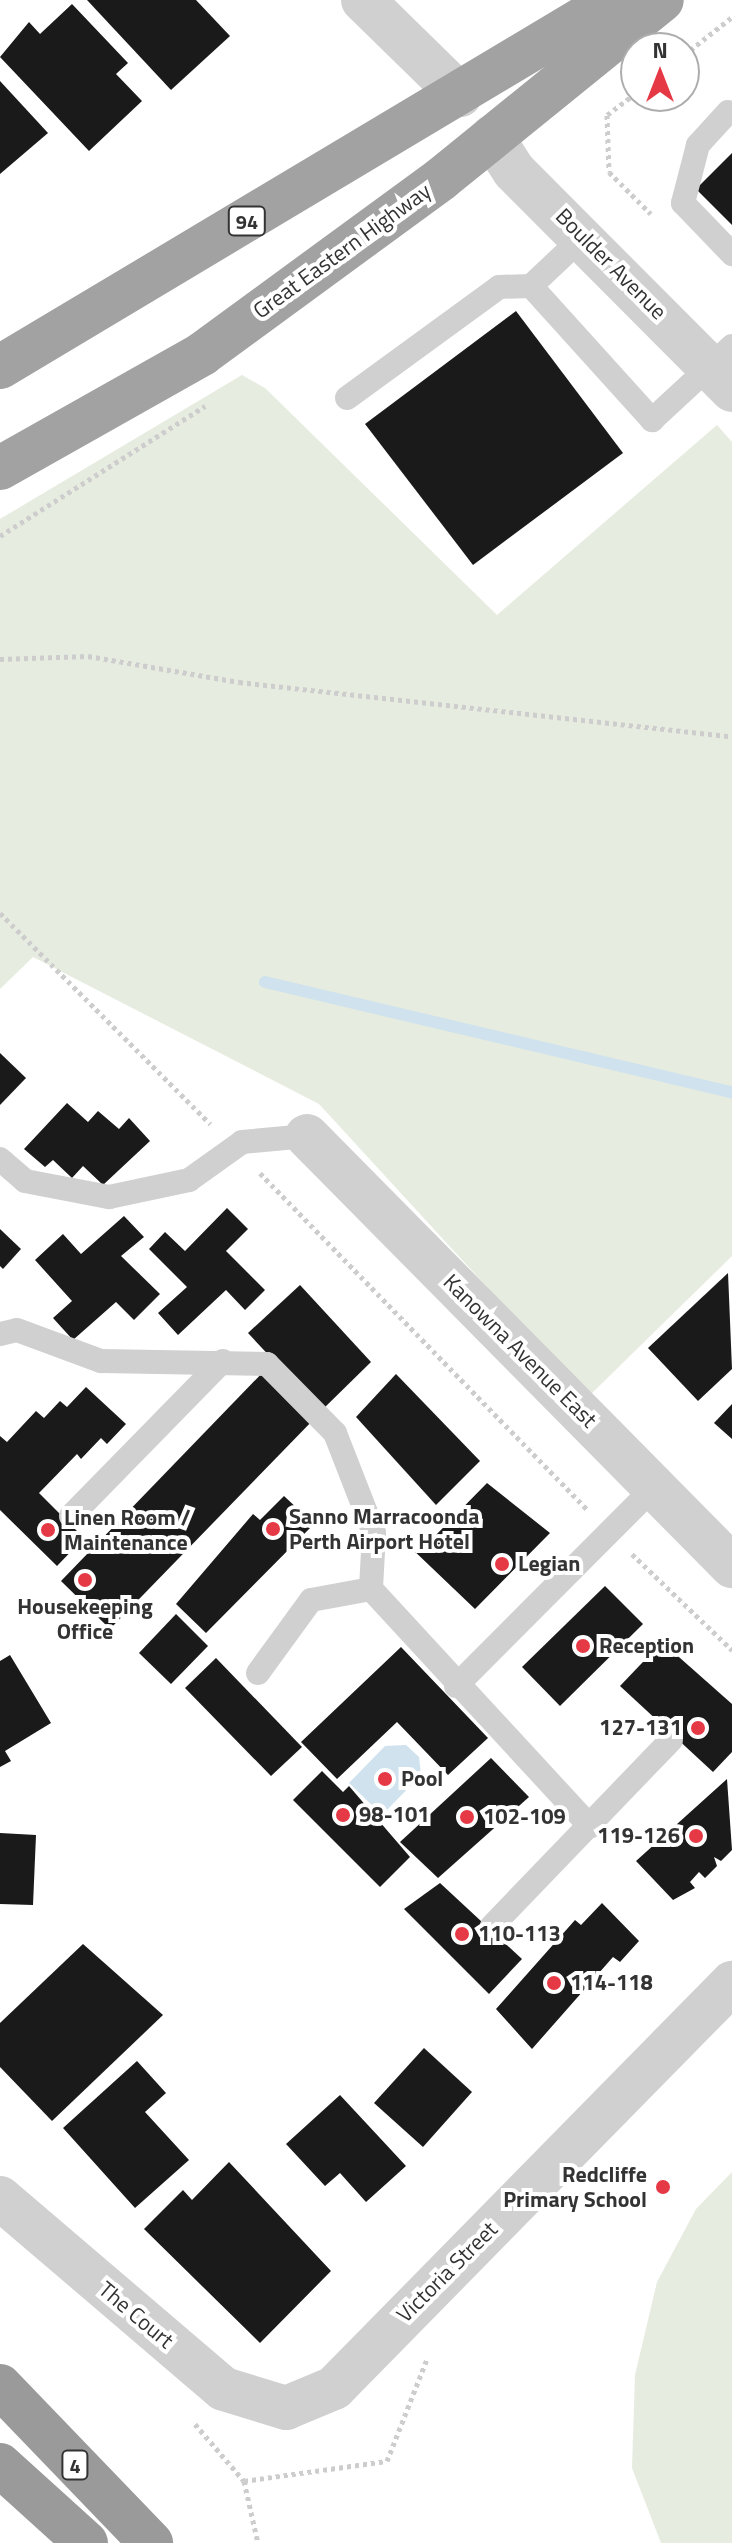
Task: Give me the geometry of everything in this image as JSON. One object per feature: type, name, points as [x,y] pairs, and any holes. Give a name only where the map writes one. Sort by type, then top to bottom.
[{"type":"highway","name":"94","points":[[0,367],[460,95],[614,0]]},
{"type":"highway","name":"Great Eastern Highway","points":[[0,468],[202,354],[492,137],[662,0]]},
{"type":"highway","name":"4","points":[[0,2386],[151,2543]]},
{"type":"highway","name":"4","points":[[0,2465],[86,2543]]},
{"type":"street","points":[[363,0],[460,95]]},
{"type":"street","name":"Boulder Avenue","points":[[492,137],[514,171],[725,368]]},
{"type":"street","name":"Kanowna Avenue East","points":[[307,1136],[732,1566]]},
{"type":"street","name":"Victoria Street","points":[[286,2408],[334,2388],[732,1983]]},
{"type":"street","name":"The Court","points":[[0,2198],[224,2389],[286,2408]]},
{"type":"lane","points":[[728,112],[698,145],[683,203],[732,254]]},
{"type":"lane","points":[[347,398],[499,287],[531,286],[585,235]]},
{"type":"lane","points":[[531,286],[652,420],[725,368]]},
{"type":"lane","points":[[0,1159],[25,1181],[109,1197],[189,1180],[232,1145],[307,1136]]},
{"type":"lane","points":[[0,1334],[17,1330],[101,1361],[267,1364],[335,1433],[374,1533],[371,1589],[456,1686],[590,1826]]},
{"type":"lane","points":[[71,1516],[223,1361]]},
{"type":"lane","points":[[456,1686],[654,1487]]},
{"type":"lane","points":[[258,1673],[311,1600],[371,1589]]},
{"type":"lane","points":[[492,1926],[671,1740]]},
{"type":"path","points":[[700,42],[732,17]]},
{"type":"path","points":[[0,659],[88,656],[239,682],[732,736]]},
{"type":"path","points":[[0,913],[232,1145],[610,1533],[732,1650]]},
{"type":"path","points":[[244,2481],[258,2543]]},
{"type":"shaded area","points":[[242,375],[265,388],[497,615],[717,425],[732,442],[732,1256],[588,1397],[319,1104],[33,957],[0,989],[0,519]]},
{"type":"shaded area","points":[[732,2172],[732,2543],[661,2543],[632,2468],[635,2375],[657,2282],[696,2209]]},
{"type":"water","name":"Pool","points":[[406,1745],[419,1757],[421,1775],[382,1815],[349,1783],[385,1746]]},
{"type":"building","points":[[87,0],[196,0],[230,36],[171,90]]},
{"type":"building","points":[[72,4],[128,63],[116,74],[142,101],[89,151],[0,57],[29,22],[40,34]]},
{"type":"building","points":[[0,81],[48,133],[0,174]]},
{"type":"building","points":[[732,153],[732,225],[696,189]]},
{"type":"building","points":[[516,311],[623,453],[473,565],[365,424]]},
{"type":"building","points":[[0,1053],[26,1078],[0,1105]]},
{"type":"building","points":[[67,1103],[88,1122],[98,1111],[119,1129],[129,1118],[150,1141],[103,1185],[83,1166],[72,1178],[53,1160],[45,1167],[24,1149]]},
{"type":"building","points":[[227,1208],[248,1229],[226,1251],[265,1290],[245,1310],[226,1290],[178,1335],[158,1313],[187,1287],[149,1249],[165,1232],[185,1251]]},
{"type":"building","points":[[124,1216],[144,1237],[121,1256],[160,1294],[134,1320],[116,1302],[73,1340],[53,1318],[72,1301],[35,1260],[63,1234],[81,1254]]},
{"type":"building","points":[[0,1229],[21,1249],[3,1269],[0,1266]]},
{"type":"building","points":[[728,1273],[732,1369],[698,1401],[648,1348]]},
{"type":"building","points":[[300,1285],[371,1362],[321,1411],[248,1333]]},
{"type":"building","points":[[266,1369],[316,1417],[110,1629],[61,1581]]},
{"type":"building","points":[[396,1374],[480,1461],[436,1505],[356,1417]]},
{"type":"building","points":[[86,1387],[126,1424],[107,1444],[101,1438],[81,1459],[77,1454],[39,1493],[84,1538],[57,1566],[0,1510],[0,1436],[7,1442],[36,1411],[44,1418],[60,1401],[67,1407]]},
{"type":"building","points":[[732,1404],[732,1439],[714,1423]]},
{"type":"building","points":[[487,1483],[550,1533],[475,1609],[409,1546],[425,1530],[433,1538]]},
{"type":"building","points":[[284,1496],[314,1524],[206,1633],[176,1604],[253,1514],[260,1520]]},
{"type":"building","name":"Reception","points":[[605,1586],[643,1624],[560,1706],[522,1667]]},
{"type":"building","points":[[176,1614],[208,1646],[171,1684],[139,1653]]},
{"type":"building","name":"127-131","points":[[662,1642],[732,1704],[732,1752],[713,1772],[620,1686]]},
{"type":"building","points":[[401,1647],[488,1738],[448,1775],[397,1722],[337,1779],[301,1742]]},
{"type":"building","points":[[10,1655],[51,1723],[5,1751],[11,1761],[0,1767],[0,1661]]},
{"type":"building","points":[[216,1658],[302,1747],[271,1776],[185,1688]]},
{"type":"building","name":"102-109","points":[[491,1758],[529,1797],[438,1878],[400,1842]]},
{"type":"building","name":"98-101","points":[[322,1771],[343,1792],[349,1786],[410,1857],[380,1887],[293,1800]]},
{"type":"building","name":"119-126","points":[[727,1779],[732,1850],[721,1861],[714,1857],[717,1866],[705,1878],[699,1872],[690,1882],[695,1888],[673,1900],[636,1861]]},
{"type":"building","points":[[0,1833],[36,1835],[33,1905],[0,1904]]},
{"type":"building","name":"110-113","points":[[440,1883],[522,1959],[489,1994],[404,1909]]},
{"type":"building","name":"114-118","points":[[602,1903],[639,1941],[620,1962],[613,1957],[532,2049],[496,2009],[575,1920],[581,1925]]},
{"type":"building","points":[[83,1944],[163,2015],[52,2121],[0,2067],[0,2023]]},
{"type":"building","points":[[424,2048],[472,2092],[423,2147],[374,2103]]},
{"type":"building","points":[[137,2061],[166,2093],[145,2112],[189,2160],[135,2208],[63,2128]]},
{"type":"building","points":[[340,2095],[406,2166],[366,2202],[340,2173],[325,2186],[286,2144]]},
{"type":"building","points":[[229,2162],[331,2271],[260,2343],[144,2229],[183,2190],[192,2200]]},
{"type":"waterway","points":[[265,982],[732,1092]]},
{"type":"place","name":"Sanno Marracoonda Perth Airport Hotel","points":[[273,1529]]},
{"type":"place","name":"Linen Room / Maintenance","points":[[48,1530]]},
{"type":"place","name":"Legian","points":[[502,1564]]},
{"type":"place","name":"Housekeeping Office","points":[[85,1580]]},
{"type":"place","name":"Reception","points":[[583,1646]]},
{"type":"place","name":"127-131","points":[[698,1728]]},
{"type":"place","name":"Pool","points":[[385,1779]]},
{"type":"place","name":"98-101","points":[[343,1815]]},
{"type":"place","name":"102-109","points":[[467,1817]]},
{"type":"place","name":"119-126","points":[[696,1836]]},
{"type":"place","name":"110-113","points":[[462,1934]]},
{"type":"place","name":"114-118","points":[[554,1983]]},
{"type":"place","name":"Redcliffe Primary School","points":[[663,2187]]}]
